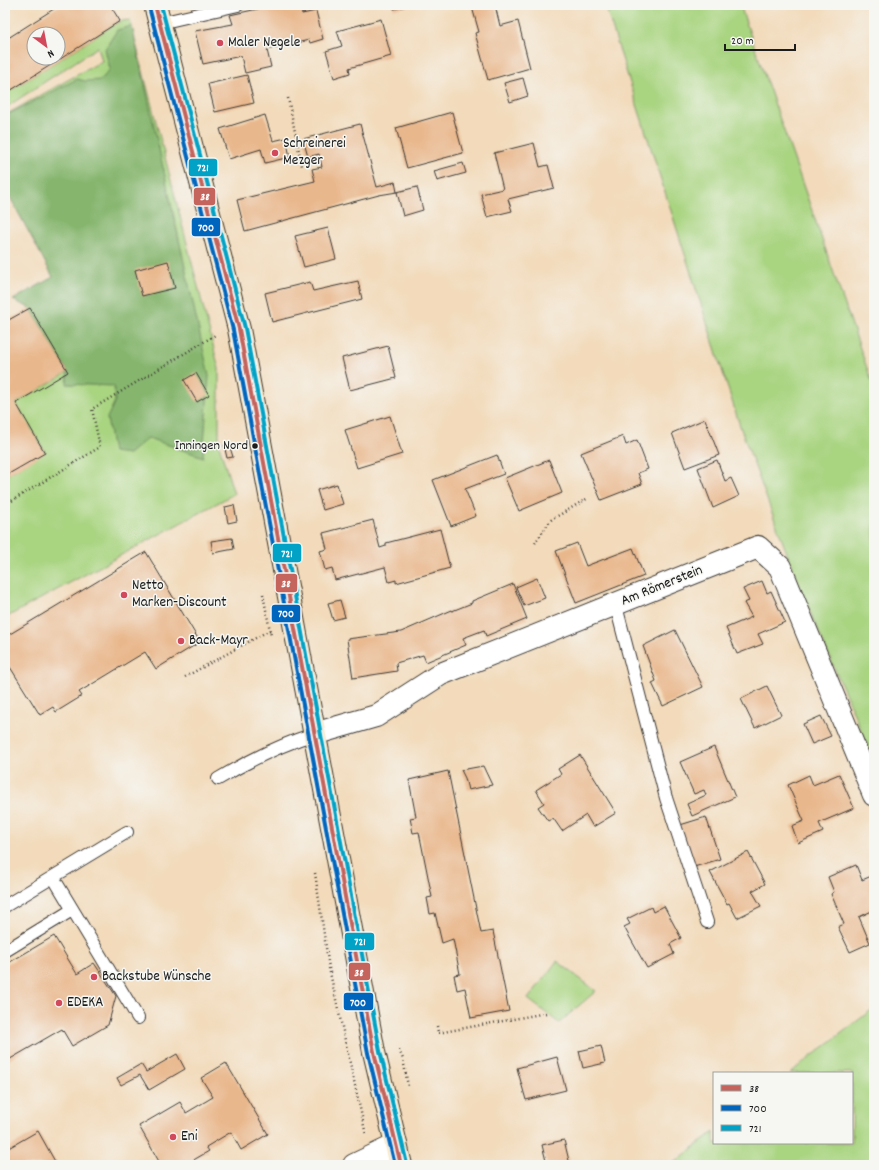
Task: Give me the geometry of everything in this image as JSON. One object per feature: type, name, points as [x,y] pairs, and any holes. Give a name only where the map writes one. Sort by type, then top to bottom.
[{"type":"main road","points":[[158,14],[239,329],[374,1052],[398,1155]]},
{"type":"street","name":"Am Römerstein","points":[[314,734],[376,716],[441,674],[616,606],[758,547],[780,567],[874,795]]},
{"type":"street","points":[[362,1160],[398,1155]]},
{"type":"lane","points":[[158,14],[238,5]]},
{"type":"lane","points":[[616,606],[666,798],[707,922]]},
{"type":"lane","points":[[218,780],[238,767],[292,741],[314,734]]},
{"type":"lane","points":[[5,906],[127,832]]},
{"type":"lane","points":[[53,877],[138,1018]]},
{"type":"lane","points":[[5,951],[72,910]]},
{"type":"path","points":[[288,98],[302,166]]},
{"type":"path","points":[[214,326],[218,342]]},
{"type":"path","points":[[5,505],[100,447],[92,409],[216,334],[239,329]]},
{"type":"path","points":[[535,543],[551,520],[588,498]]},
{"type":"path","points":[[263,592],[271,637]]},
{"type":"path","points":[[185,677],[270,630]]},
{"type":"path","points":[[315,871],[329,968],[362,1160]]},
{"type":"path","points":[[437,1026],[438,1033],[546,1013]]},
{"type":"green space","points":[[605,5],[740,5],[874,388],[874,760],[801,591],[741,429]]},
{"type":"green space","points":[[130,20],[219,369],[219,445],[234,494],[5,618],[5,476],[45,452],[16,403],[68,372],[30,308],[64,280],[5,173],[5,115],[102,61],[98,47],[5,108],[5,94],[49,66],[66,66],[66,55],[120,21]]},
{"type":"green space","points":[[132,26],[209,376],[203,457],[148,438],[129,454],[113,452],[107,418],[115,401],[114,386],[67,384],[68,372],[30,308],[13,300],[53,277],[5,188],[5,116],[77,79],[85,81],[101,80],[110,69],[105,49],[117,30]]},
{"type":"green space","points":[[557,961],[596,991],[559,1023],[528,999]]},
{"type":"green space","points":[[874,1008],[874,1164],[671,1165],[713,1133],[713,1144],[853,1144],[853,1072],[791,1072]]},
{"type":"building","points":[[60,5],[110,5],[120,21],[66,55],[66,26],[27,26]]},
{"type":"building","points":[[276,5],[300,5],[302,14],[316,11],[323,39],[310,43],[309,40],[267,50],[271,67],[245,73],[241,56],[203,64],[195,31],[233,24],[230,15]]},
{"type":"building","points":[[393,5],[407,5],[407,6],[394,9]]},
{"type":"building","points":[[479,5],[495,5],[500,26],[518,21],[530,68],[488,80],[475,33],[479,32],[472,7]]},
{"type":"building","points":[[381,19],[391,56],[349,68],[350,73],[334,78],[326,51],[342,46],[337,31]]},
{"type":"building","points":[[26,27],[26,66],[49,66],[5,94],[5,40]]},
{"type":"building","points":[[247,75],[254,103],[215,112],[208,84]]},
{"type":"building","points":[[523,78],[528,96],[510,102],[504,83]]},
{"type":"building","points":[[452,112],[463,153],[407,168],[396,128]]},
{"type":"building","points":[[265,115],[273,141],[286,138],[290,157],[265,163],[261,149],[229,159],[220,129]]},
{"type":"building","points":[[360,124],[377,187],[395,182],[397,192],[379,195],[245,231],[237,200],[315,181],[312,169],[322,167],[319,154],[308,157],[303,139]]},
{"type":"building","points":[[534,143],[540,167],[548,165],[554,188],[508,199],[512,211],[487,217],[481,194],[503,189],[494,153]]},
{"type":"building","points":[[463,163],[466,173],[437,181],[434,171]]},
{"type":"building","points":[[417,187],[423,210],[403,216],[397,192]]},
{"type":"building","points":[[328,228],[336,259],[304,267],[295,236]]},
{"type":"building","points":[[168,261],[175,288],[142,296],[135,270]]},
{"type":"building","points":[[358,281],[362,299],[272,322],[265,293],[310,282],[313,291]]},
{"type":"building","points":[[30,308],[68,372],[16,403],[45,453],[5,476],[5,322]]},
{"type":"building","points":[[388,346],[396,378],[350,390],[342,358]]},
{"type":"building","points":[[196,373],[209,395],[197,402],[184,380]]},
{"type":"building","points":[[390,416],[402,454],[357,468],[345,430]]},
{"type":"building","points":[[705,419],[719,455],[685,468],[672,433]]},
{"type":"building","points":[[623,436],[626,445],[637,440],[648,469],[638,473],[642,484],[601,500],[581,453]]},
{"type":"building","points":[[229,444],[233,457],[227,458],[224,445]]},
{"type":"building","points":[[497,455],[504,474],[465,489],[476,516],[451,526],[433,480]]},
{"type":"building","points":[[549,460],[562,493],[519,511],[505,478]]},
{"type":"building","points":[[717,460],[725,481],[731,478],[739,496],[713,508],[698,468]]},
{"type":"building","points":[[337,484],[343,504],[323,510],[317,490]]},
{"type":"building","points":[[234,505],[237,521],[228,523],[225,507]]},
{"type":"building","points":[[373,520],[380,548],[386,546],[386,543],[440,529],[450,568],[396,583],[396,580],[389,582],[385,567],[335,580],[332,568],[325,570],[320,551],[327,549],[323,533]]},
{"type":"building","points":[[232,538],[234,549],[213,553],[211,541]]},
{"type":"building","points":[[577,543],[586,566],[633,548],[644,576],[576,603],[556,551]]},
{"type":"building","name":"Netto Marken-Discount","points":[[146,552],[200,642],[156,669],[145,652],[79,692],[82,696],[56,712],[53,707],[40,715],[5,659],[5,637]]},
{"type":"building","points":[[537,578],[545,598],[524,606],[516,587]]},
{"type":"building","points":[[762,581],[767,593],[771,591],[785,622],[758,634],[763,644],[737,654],[726,628],[752,617],[744,603],[749,601],[743,589]]},
{"type":"building","points":[[513,584],[527,619],[486,636],[484,630],[463,638],[466,645],[426,662],[423,655],[396,663],[397,671],[353,678],[347,639],[401,632],[472,603],[472,601]]},
{"type":"building","points":[[340,600],[345,617],[333,620],[328,603]]},
{"type":"building","points":[[675,630],[703,687],[663,706],[652,683],[656,681],[643,646]]},
{"type":"building","points":[[767,686],[781,715],[755,728],[741,699]]},
{"type":"building","points":[[821,716],[831,736],[812,744],[803,724]]},
{"type":"building","points":[[714,747],[735,797],[692,816],[687,804],[706,795],[704,790],[694,794],[680,762]]},
{"type":"building","points":[[580,755],[616,813],[593,827],[586,815],[562,831],[553,818],[548,821],[538,807],[544,803],[536,790],[561,774],[558,769]]},
{"type":"building","points":[[483,766],[492,785],[468,790],[461,770]]},
{"type":"building","points":[[448,771],[481,933],[493,931],[509,1011],[471,1018],[465,988],[457,990],[454,975],[460,974],[453,939],[442,943],[435,913],[430,914],[427,898],[432,897],[419,832],[413,833],[410,818],[416,817],[409,780]]},
{"type":"building","points":[[839,774],[854,808],[819,823],[823,832],[798,843],[792,826],[804,821],[788,785],[809,775],[813,785]]},
{"type":"building","points":[[706,817],[720,859],[694,867],[680,825]]},
{"type":"building","points":[[748,852],[765,884],[752,891],[761,906],[737,918],[729,903],[727,904],[710,872]]},
{"type":"building","points":[[856,865],[862,880],[874,875],[874,910],[859,917],[870,943],[850,952],[838,927],[844,924],[831,894],[834,892],[828,877]]},
{"type":"building","points":[[664,906],[681,938],[670,944],[674,954],[647,968],[624,927],[630,924],[627,919],[651,907],[653,912]]},
{"type":"building","name":"EDEKA","points":[[54,936],[77,974],[94,963],[116,996],[108,1025],[72,1046],[62,1029],[5,1062],[5,965]]},
{"type":"building","points":[[601,1046],[605,1063],[583,1068],[579,1051]]},
{"type":"building","points":[[177,1054],[185,1069],[149,1090],[140,1075],[121,1085],[117,1078],[141,1064],[146,1072]]},
{"type":"building","points":[[557,1057],[566,1090],[526,1100],[517,1068]]},
{"type":"building","points":[[226,1063],[268,1134],[241,1150],[231,1132],[206,1147],[209,1151],[185,1165],[161,1165],[139,1126],[180,1102],[186,1113],[213,1097],[201,1078]]},
{"type":"building","points":[[38,1131],[57,1165],[5,1165],[5,1150]]},
{"type":"building","points":[[564,1140],[570,1165],[547,1165],[542,1145]]},
{"type":"transit line","name":"38","points":[[155,5],[239,329],[374,1052],[401,1165]]},
{"type":"transit line","name":"721","points":[[161,5],[245,328],[380,1051],[407,1164]]},
{"type":"transit line","name":"700","points":[[149,7],[233,330],[368,1053],[395,1165]]},
{"type":"place","name":"Maler Negele","points":[[220,43]]},
{"type":"place","name":"Schreinerei Mezger","points":[[275,153]]},
{"type":"place","name":"Inningen Nord","points":[[255,446]]},
{"type":"place","name":"Netto Marken-Discount","points":[[124,595]]},
{"type":"place","name":"Back-Mayr","points":[[181,641]]},
{"type":"place","name":"Backstube Wünsche","points":[[94,977]]},
{"type":"place","name":"EDEKA","points":[[59,1003]]},
{"type":"place","name":"Eni","points":[[173,1137]]}]
